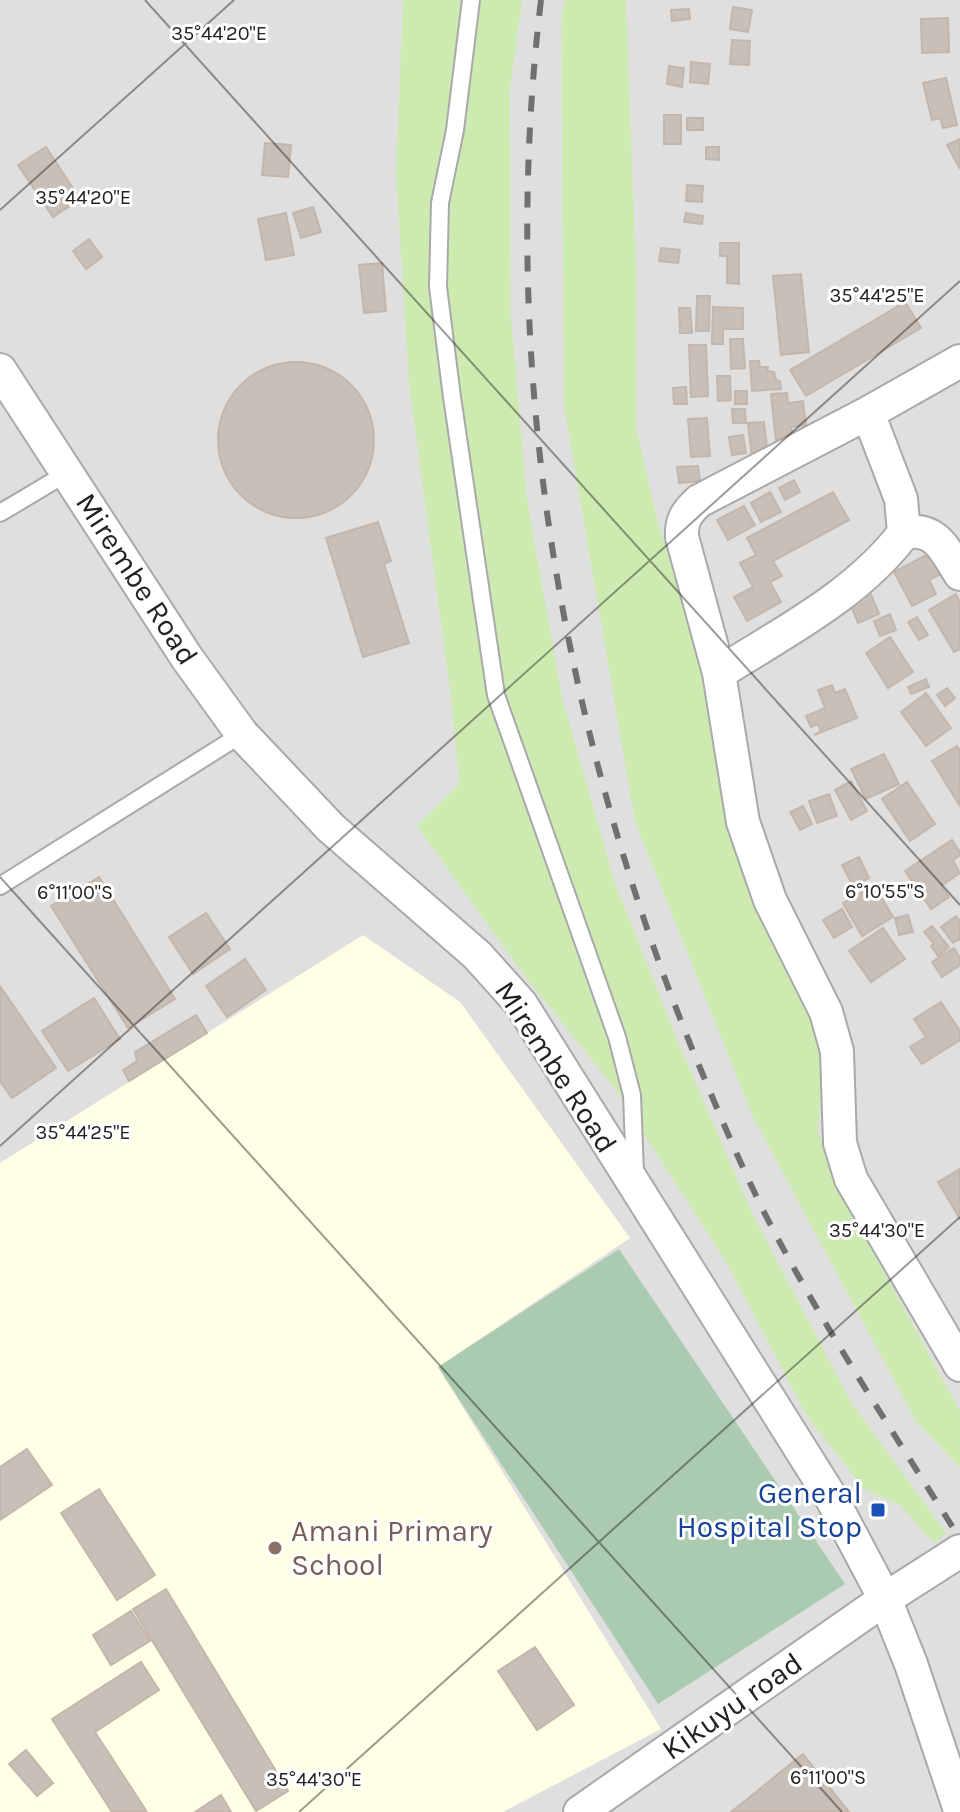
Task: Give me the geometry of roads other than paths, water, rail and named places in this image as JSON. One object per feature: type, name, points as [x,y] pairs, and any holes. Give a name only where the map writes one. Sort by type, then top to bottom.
[{"type":"street","points":[[960,361],[699,501],[681,525],[719,673],[746,831],[770,900],[822,1001],[837,1051],[843,1159],[855,1186],[960,1365]]},
{"type":"street","name":"Mirembe Road","points":[[0,370],[187,658],[242,734],[331,828],[499,977],[521,1004],[832,1499],[885,1599],[911,1664],[960,1810]]},
{"type":"street","points":[[868,413],[901,499],[904,533]]},
{"type":"street","points":[[719,673],[854,585],[885,557],[904,533],[918,530],[933,536],[960,574]]},
{"type":"street","name":"Kikuyu road","points":[[580,1812],[885,1599],[960,1551]]},
{"type":"lane","points":[[471,0],[455,130],[440,203],[438,287],[452,397],[496,695],[617,1037],[632,1095],[636,1190]]},
{"type":"lane","points":[[0,513],[67,473]]},
{"type":"lane","points":[[0,886],[242,734]]},
{"type":"railway","points":[[541,0],[530,134],[528,268],[535,402],[550,535],[574,667],[606,797],[646,925],[693,1051],[756,1196],[835,1339],[960,1539]]},
{"type":"place","name":"General Hospital Stop","points":[[878,1510]]},
{"type":"place","name":"Amani Primary School","points":[[275,1548]]}]
